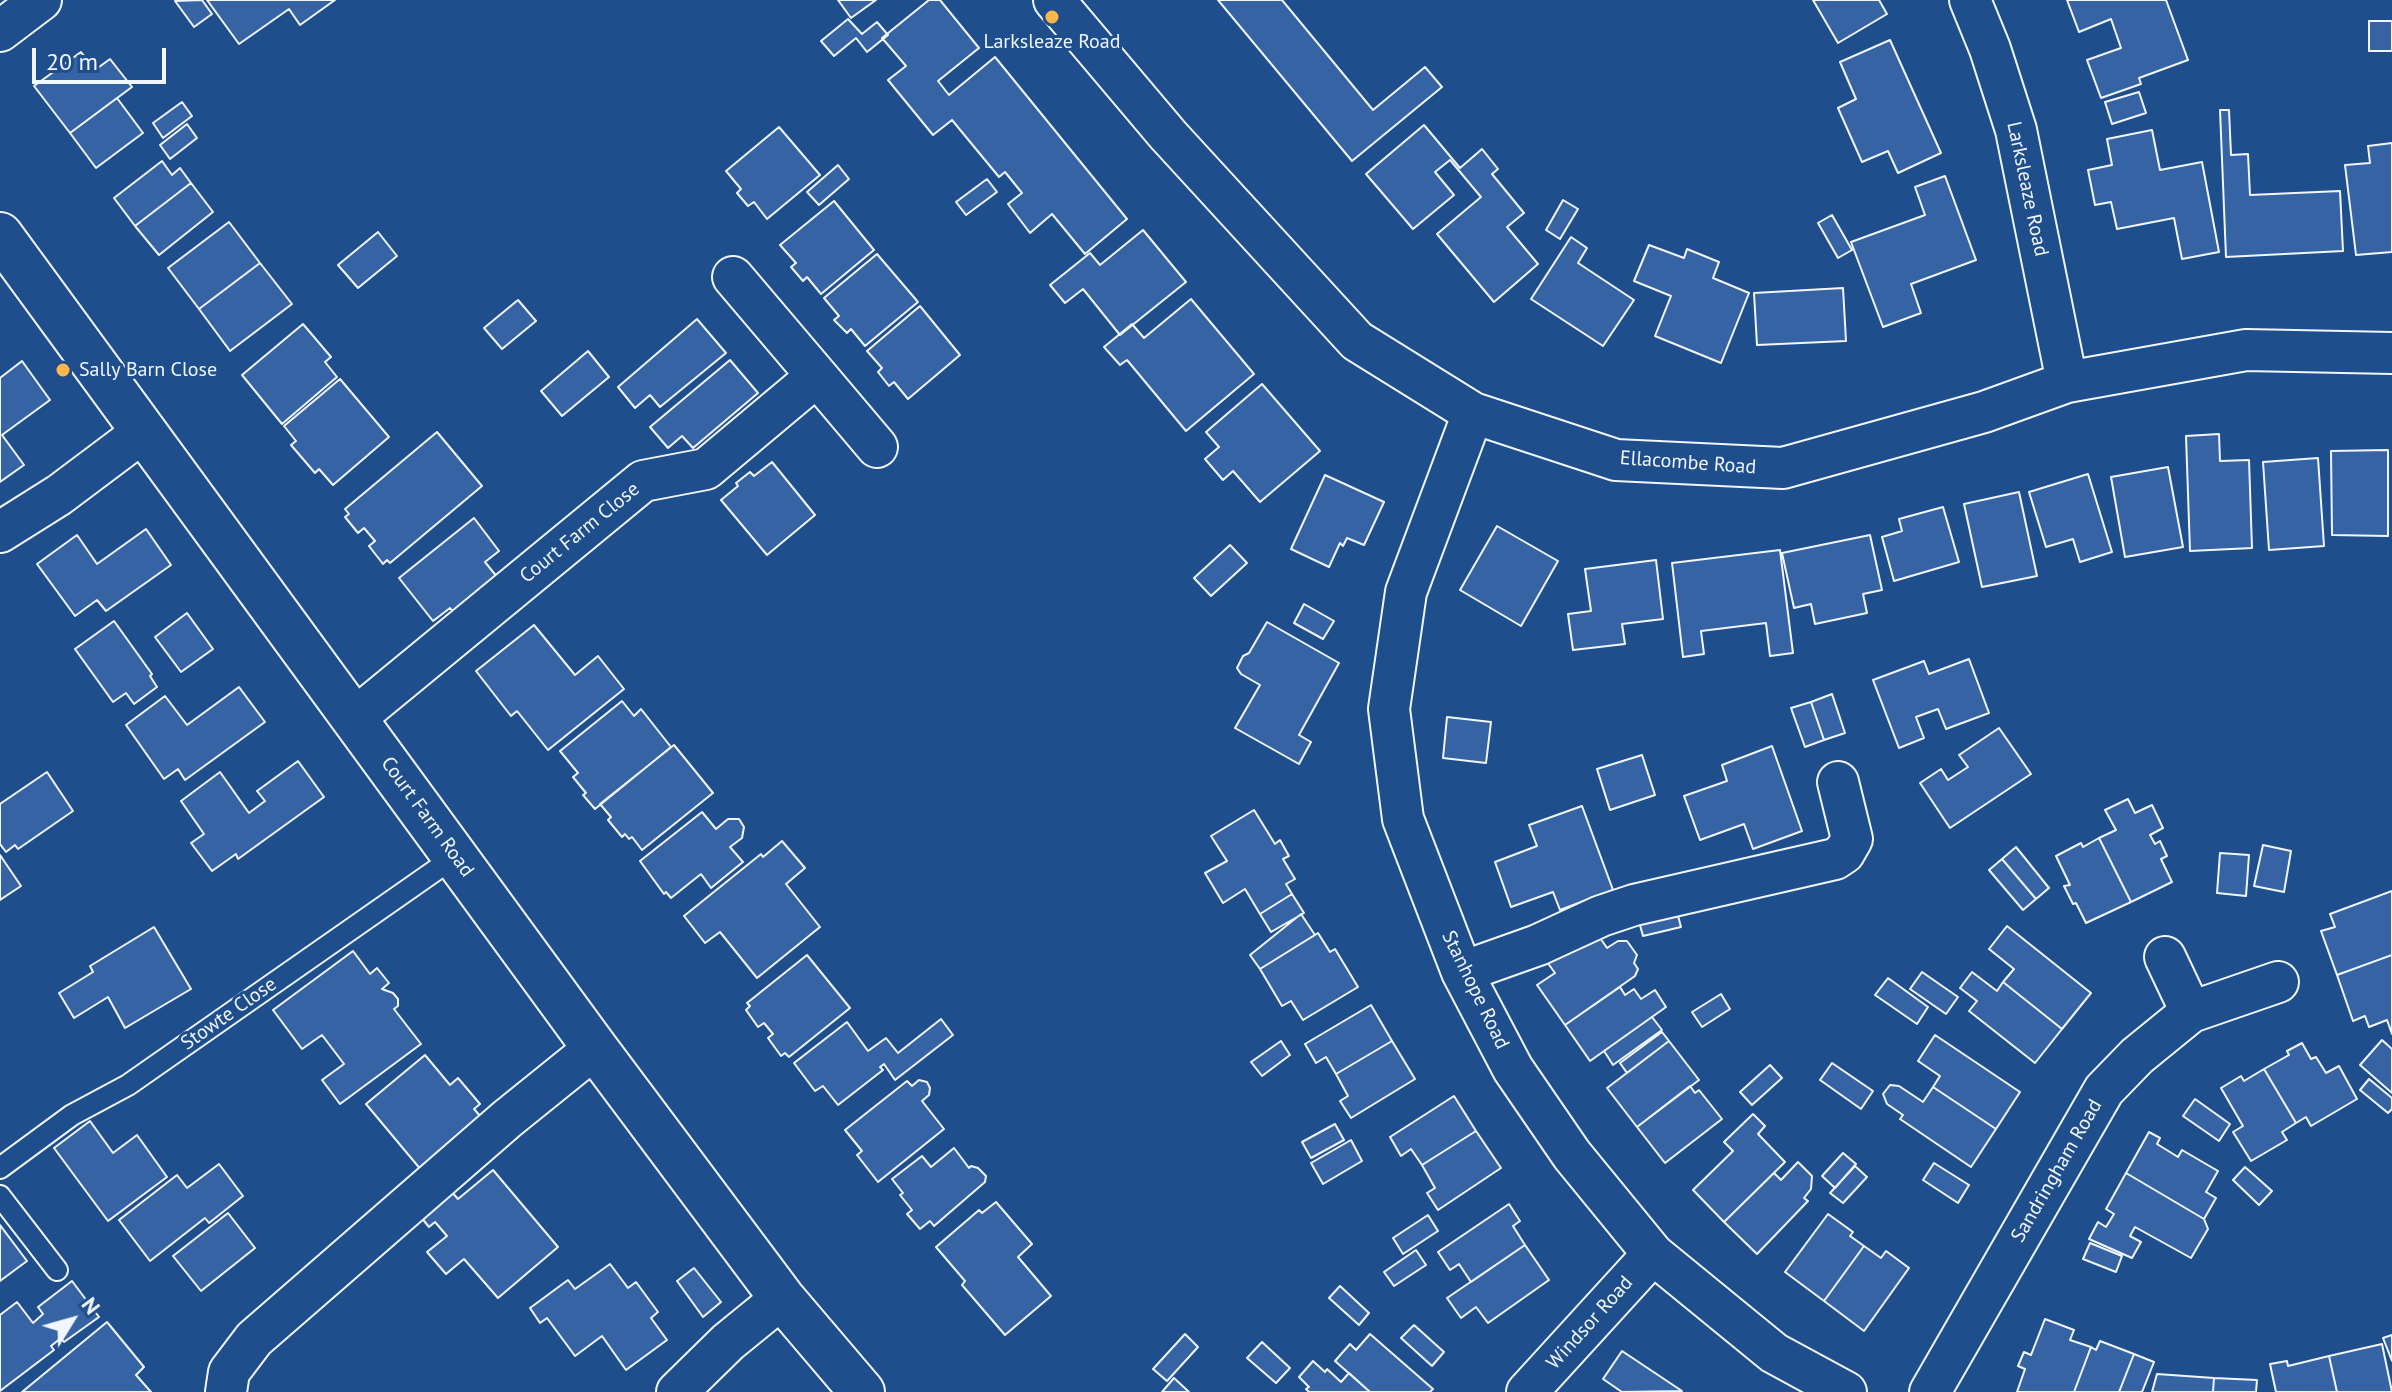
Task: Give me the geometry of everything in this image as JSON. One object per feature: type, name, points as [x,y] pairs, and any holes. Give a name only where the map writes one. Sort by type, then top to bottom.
[{"type":"street","points":[[0,31],[41,0]]},
{"type":"street","name":"Ellacombe Road","points":[[1054,0],[1168,135],[1357,341],[1473,413],[1616,460],[1783,468],[1984,412],[2067,382],[2246,350],[2392,353]]},
{"type":"street","name":"Larksleaze Road","points":[[1970,0],[1990,49],[2016,130],[2067,382]]},
{"type":"street","name":"Court Farm Road","points":[[0,235],[595,1048],[782,1298],[862,1392]]},
{"type":"street","points":[[733,277],[877,447]]},
{"type":"street","name":"Court Farm Close","points":[[355,718],[643,481],[706,469],[817,376]]},
{"type":"street","name":"Stanhope Road","points":[[1473,413],[1406,592],[1389,709],[1403,819],[1462,972],[1513,1069],[1572,1155],[1653,1254],[1774,1353],[1846,1392]]},
{"type":"street","points":[[0,532],[59,495],[143,432]]},
{"type":"street","points":[[1462,972],[1538,945],[1601,916],[1634,905],[1835,859],[1844,853],[1852,839],[1838,782]]},
{"type":"street","points":[[2165,957],[2191,1012]]},
{"type":"street","name":"Sandringham Road","points":[[1930,1392],[2104,1090],[2137,1056],[2191,1012],[2278,982]]},
{"type":"street","points":[[226,1392],[229,1372],[254,1339],[507,1119],[595,1048]]},
{"type":"street","name":"Windsor Road","points":[[1527,1392],[1653,1254]]},
{"type":"street","points":[[677,1392],[728,1342],[782,1298]]},
{"type":"lane","name":"Stowte Close","points":[[0,1168],[72,1115],[128,1085],[456,856]]},
{"type":"lane","points":[[0,1196],[57,1270]]},
{"type":"building","points":[[202,0],[212,14],[194,27],[175,1]]},
{"type":"building","points":[[207,0],[335,0],[300,25],[289,9],[239,44]]},
{"type":"building","points":[[838,0],[876,0],[851,18]]},
{"type":"building","points":[[929,0],[940,0],[979,48],[938,81],[949,95],[995,57],[1127,219],[1085,254],[1052,214],[1030,233],[1008,204],[1022,193],[1005,172],[999,177],[952,120],[933,135],[888,80],[906,66],[882,38]]},
{"type":"building","points":[[1218,0],[1282,0],[1373,110],[1425,67],[1442,87],[1352,161]]},
{"type":"building","points":[[1813,0],[1879,0],[1887,14],[1838,43]]},
{"type":"building","points":[[2067,0],[2166,0],[2188,60],[2139,78],[2141,84],[2101,98],[2087,60],[2121,48],[2111,19],[2079,32]]},
{"type":"building","points":[[848,19],[862,34],[877,22],[888,35],[867,52],[856,38],[834,56],[821,41]]},
{"type":"building","points":[[2369,21],[2392,21],[2392,51],[2369,51]]},
{"type":"building","points":[[1890,40],[1941,153],[1898,173],[1888,151],[1862,162],[1838,108],[1856,99],[1840,62]]},
{"type":"building","points":[[81,52],[95,70],[110,59],[132,87],[70,133],[34,86]]},
{"type":"building","points":[[2139,92],[2146,113],[2112,124],[2105,102]]},
{"type":"building","points":[[117,98],[143,133],[96,168],[70,133]]},
{"type":"building","points":[[182,102],[192,116],[163,138],[153,123]]},
{"type":"building","points":[[2220,110],[2229,110],[2231,155],[2248,154],[2250,195],[2340,191],[2343,251],[2226,257]]},
{"type":"building","points":[[187,124],[197,138],[170,159],[160,145]]},
{"type":"building","points":[[1424,125],[1460,168],[1482,149],[1498,169],[1492,174],[1524,213],[1507,227],[1538,264],[1494,302],[1437,234],[1481,197],[1450,160],[1435,172],[1454,195],[1413,229],[1366,174]]},
{"type":"building","points":[[779,127],[820,175],[767,219],[754,202],[748,206],[737,193],[741,189],[726,171]]},
{"type":"building","points":[[2152,130],[2160,170],[2202,162],[2219,252],[2182,259],[2174,218],[2117,229],[2111,202],[2095,205],[2088,170],[2112,165],[2107,139]]},
{"type":"building","points":[[2392,143],[2392,252],[2356,255],[2345,165],[2370,163],[2368,146]]},
{"type":"building","points":[[162,161],[172,175],[180,168],[191,183],[135,226],[114,198]]},
{"type":"building","points":[[838,165],[849,179],[819,205],[807,192]]},
{"type":"building","points":[[1945,176],[1976,260],[1911,284],[1921,313],[1883,327],[1851,242],[1925,215],[1915,187]]},
{"type":"building","points":[[987,179],[997,192],[966,215],[956,202]]},
{"type":"building","points":[[191,183],[213,212],[159,255],[135,226]]},
{"type":"building","points":[[1563,200],[1578,209],[1560,239],[1546,230]]},
{"type":"building","points":[[834,201],[874,250],[821,294],[807,277],[803,281],[791,267],[796,263],[780,245]]},
{"type":"building","points":[[1832,215],[1852,250],[1838,258],[1818,223]]},
{"type":"building","points":[[229,222],[260,263],[199,309],[168,268]]},
{"type":"building","points":[[1143,230],[1186,282],[1120,335],[1083,289],[1065,303],[1050,285],[1090,253],[1100,265]]},
{"type":"building","points":[[378,232],[397,256],[358,288],[338,265]]},
{"type":"building","points":[[1571,237],[1587,248],[1578,263],[1634,300],[1603,346],[1531,299]]},
{"type":"building","points":[[1649,245],[1684,258],[1687,249],[1719,262],[1713,278],[1749,293],[1721,363],[1655,336],[1671,296],[1634,281]]},
{"type":"building","points":[[877,254],[918,302],[865,346],[851,329],[847,333],[834,320],[839,316],[824,298]]},
{"type":"building","points":[[260,263],[292,304],[230,351],[199,309]]},
{"type":"building","points":[[1843,288],[1846,341],[1757,345],[1754,293]]},
{"type":"building","points":[[1191,299],[1254,374],[1186,431],[1127,360],[1120,365],[1104,347],[1132,324],[1144,338]]},
{"type":"building","points":[[518,300],[536,321],[502,349],[484,328]]},
{"type":"building","points":[[920,306],[960,355],[908,399],[894,382],[889,386],[878,372],[882,368],[867,351]]},
{"type":"building","points":[[697,319],[726,353],[660,407],[650,395],[635,408],[618,387]]},
{"type":"building","points":[[303,324],[331,357],[325,362],[337,377],[282,424],[242,375]]},
{"type":"building","points":[[588,351],[609,377],[562,416],[541,391]]},
{"type":"building","points":[[730,360],[758,393],[693,448],[682,436],[668,448],[650,427]]},
{"type":"building","points":[[22,361],[50,400],[2,435],[24,465],[0,482],[0,378]]},
{"type":"building","points":[[340,379],[389,437],[333,485],[319,469],[315,473],[291,445],[296,441],[284,426]]},
{"type":"building","points":[[1262,384],[1320,451],[1260,502],[1233,471],[1223,480],[1205,459],[1219,447],[1206,432]]},
{"type":"building","points":[[437,432],[482,486],[390,563],[387,560],[383,564],[369,546],[375,541],[364,528],[358,533],[345,517],[349,514],[345,509]]},
{"type":"building","points":[[2219,434],[2220,461],[2249,460],[2252,548],[2190,551],[2186,436]]},
{"type":"building","points":[[2388,450],[2388,536],[2332,535],[2331,451]]},
{"type":"building","points":[[2318,458],[2324,546],[2269,550],[2263,462]]},
{"type":"building","points":[[772,462],[815,515],[767,555],[721,500],[750,472],[754,476]]},
{"type":"building","points":[[2168,467],[2183,547],[2125,557],[2111,477]]},
{"type":"building","points":[[2088,474],[2112,552],[2080,562],[2073,539],[2046,547],[2029,492]]},
{"type":"building","points":[[1325,475],[1384,502],[1364,545],[1347,538],[1343,546],[1340,543],[1329,567],[1291,549]]},
{"type":"building","points":[[2019,492],[2037,576],[1982,587],[1964,504]]},
{"type":"building","points":[[1943,507],[1959,562],[1894,581],[1882,537],[1902,531],[1899,519]]},
{"type":"building","points":[[474,518],[499,551],[485,562],[502,583],[458,618],[450,608],[433,621],[399,578]]},
{"type":"building","points":[[1497,526],[1558,561],[1521,626],[1460,590]]},
{"type":"building","points":[[146,529],[171,565],[106,611],[97,600],[75,616],[37,564],[77,535],[97,564]]},
{"type":"building","points":[[1870,535],[1882,590],[1863,594],[1867,613],[1815,624],[1811,604],[1794,608],[1782,553]]},
{"type":"building","points":[[1230,545],[1247,563],[1211,596],[1194,578]]},
{"type":"building","points":[[1780,550],[1793,653],[1770,656],[1766,623],[1701,631],[1704,654],[1683,657],[1672,563]]},
{"type":"building","points":[[1656,560],[1663,619],[1622,624],[1625,644],[1573,650],[1568,614],[1591,611],[1585,569]]},
{"type":"building","points":[[1304,604],[1334,621],[1323,639],[1294,623]]},
{"type":"building","points":[[187,613],[213,649],[181,672],[155,637]]},
{"type":"building","points":[[114,621],[152,674],[150,676],[157,687],[134,704],[126,693],[113,702],[75,649]]},
{"type":"building","points":[[1267,622],[1339,663],[1299,735],[1311,742],[1299,764],[1235,728],[1260,685],[1241,674],[1237,668]]},
{"type":"building","points":[[534,625],[575,675],[598,656],[624,689],[548,750],[517,711],[511,716],[476,671]]},
{"type":"building","points":[[1969,659],[1989,713],[1946,729],[1938,709],[1916,717],[1924,738],[1899,748],[1873,680],[1924,661],[1929,674]]},
{"type":"building","points":[[239,687],[265,722],[185,780],[178,769],[164,779],[126,725],[165,696],[187,725]]},
{"type":"building","points":[[1832,694],[1845,733],[1824,740],[1811,702]]},
{"type":"building","points":[[622,701],[634,716],[641,709],[671,747],[595,809],[573,777],[578,773],[560,751]]},
{"type":"building","points":[[1811,702],[1824,740],[1805,747],[1791,708]]},
{"type":"building","points":[[1447,717],[1491,722],[1486,763],[1443,758]]},
{"type":"building","points":[[1999,728],[2031,774],[1950,828],[1920,783],[1941,769],[1948,780],[1968,767],[1959,755]]},
{"type":"building","points":[[674,745],[713,793],[642,850],[632,837],[629,839],[625,834],[622,837],[600,804]]},
{"type":"building","points":[[1772,746],[1802,831],[1753,849],[1744,824],[1700,840],[1684,796],[1727,781],[1722,765]]},
{"type":"building","points":[[1642,755],[1655,795],[1610,810],[1597,769]]},
{"type":"building","points":[[298,761],[324,797],[238,859],[236,854],[212,871],[191,843],[204,834],[181,801],[220,772],[249,813],[265,801],[257,791]]},
{"type":"building","points":[[47,772],[73,811],[18,849],[15,845],[6,852],[0,844],[0,804]]},
{"type":"building","points":[[2128,799],[2135,813],[2152,805],[2163,828],[2150,835],[2155,844],[2160,841],[2167,856],[2161,859],[2172,882],[2131,902],[2099,838],[2116,830],[2105,810]]},
{"type":"building","points":[[1582,806],[1613,890],[1560,910],[1553,892],[1511,907],[1495,862],[1537,846],[1529,825]]},
{"type":"building","points":[[1254,810],[1275,844],[1280,840],[1289,856],[1283,859],[1295,879],[1286,884],[1292,894],[1260,914],[1245,889],[1223,903],[1205,873],[1227,861],[1211,836]]},
{"type":"building","points":[[702,812],[716,829],[728,819],[739,819],[744,827],[742,838],[730,847],[743,862],[711,888],[701,874],[671,898],[666,892],[664,894],[640,861]]},
{"type":"building","points":[[2099,838],[2131,902],[2086,923],[2064,886],[2070,885],[2056,856]]},
{"type":"building","points":[[782,841],[805,868],[786,884],[820,927],[757,978],[720,932],[705,943],[684,916],[761,854],[763,857]]},
{"type":"building","points":[[2263,845],[2291,851],[2284,892],[2254,886]]},
{"type":"building","points":[[2016,847],[2049,888],[2036,899],[2002,859]]},
{"type":"building","points":[[2220,853],[2249,855],[2246,896],[2217,893]]},
{"type":"building","points":[[0,855],[21,886],[0,900]]},
{"type":"building","points":[[2002,859],[2036,899],[2023,910],[1989,870]]},
{"type":"building","points":[[2392,891],[2392,955],[2337,975],[2321,931],[2335,927],[2330,914]]},
{"type":"building","points":[[1292,894],[1304,913],[1271,932],[1260,914]]},
{"type":"building","points":[[1676,908],[1681,927],[1643,936],[1638,918]]},
{"type":"building","points":[[1301,914],[1315,935],[1260,969],[1250,955]]},
{"type":"building","points":[[2007,926],[2091,993],[2062,1029],[2003,982],[2014,969],[1989,949]]},
{"type":"building","points":[[154,927],[191,989],[125,1028],[108,997],[74,1018],[59,993],[93,972],[90,966]]},
{"type":"building","points":[[1594,929],[1607,948],[1618,941],[1627,941],[1637,955],[1634,963],[1638,969],[1635,976],[1565,1025],[1537,985],[1555,973],[1547,962]]},
{"type":"building","points":[[1318,933],[1330,952],[1335,949],[1358,987],[1303,1020],[1291,1001],[1282,1006],[1260,969]]},
{"type":"building","points":[[353,951],[370,974],[377,968],[389,983],[382,989],[393,993],[398,999],[398,1006],[394,1009],[421,1044],[340,1104],[322,1080],[344,1064],[322,1035],[302,1049],[273,1010]]},
{"type":"building","points":[[807,955],[850,1008],[789,1057],[785,1053],[781,1056],[768,1038],[773,1034],[764,1023],[758,1027],[746,1010],[750,1006],[747,1003]]},
{"type":"building","points":[[2392,955],[2392,1034],[2387,1020],[2369,1027],[2365,1016],[2353,1021],[2337,975]]},
{"type":"building","points":[[1922,972],[1958,997],[1946,1014],[1910,989]]},
{"type":"building","points":[[1972,972],[1997,991],[2003,982],[2062,1029],[2035,1063],[1969,1011],[1977,1001],[1960,988]]},
{"type":"building","points":[[1888,978],[1928,1007],[1917,1024],[1875,995]]},
{"type":"building","points":[[1620,987],[1625,995],[1634,989],[1641,999],[1655,990],[1666,1007],[1590,1061],[1565,1025]]},
{"type":"building","points":[[1721,994],[1730,1009],[1702,1027],[1692,1012]]},
{"type":"building","points":[[1371,1005],[1392,1041],[1336,1074],[1326,1057],[1316,1063],[1305,1044]]},
{"type":"building","points":[[1652,1017],[1662,1030],[1613,1065],[1604,1051]]},
{"type":"building","points":[[941,1019],[953,1035],[895,1080],[884,1064],[880,1067],[883,1070],[838,1105],[823,1086],[815,1091],[794,1063],[847,1022],[868,1051],[886,1038],[898,1053]]},
{"type":"building","points":[[1662,1032],[1669,1041],[1627,1073],[1620,1063]]},
{"type":"building","points":[[1935,1035],[2020,1092],[1996,1129],[1933,1087],[1940,1076],[1918,1061]]},
{"type":"building","points":[[2382,1040],[2392,1049],[2392,1093],[2360,1065]]},
{"type":"building","points":[[1281,1041],[1290,1055],[1262,1076],[1251,1062]]},
{"type":"building","points":[[1392,1041],[1415,1079],[1351,1118],[1340,1101],[1348,1096],[1336,1074]]},
{"type":"building","points":[[1669,1041],[1699,1080],[1637,1127],[1607,1088]]},
{"type":"building","points":[[2302,1043],[2311,1059],[2316,1057],[2326,1073],[2339,1066],[2357,1099],[2311,1126],[2306,1117],[2296,1123],[2264,1069],[2289,1055],[2287,1051]]},
{"type":"building","points":[[425,1055],[450,1085],[458,1078],[480,1104],[474,1109],[489,1126],[427,1177],[366,1104]]},
{"type":"building","points":[[1832,1063],[1873,1091],[1861,1109],[1820,1080]]},
{"type":"building","points":[[1770,1065],[1782,1078],[1752,1105],[1740,1092]]},
{"type":"building","points":[[2264,1069],[2296,1123],[2282,1132],[2287,1140],[2251,1161],[2233,1132],[2243,1126],[2221,1088],[2241,1076],[2244,1081]]},
{"type":"building","points":[[2369,1079],[2392,1098],[2392,1109],[2388,1113],[2360,1090]]},
{"type":"building","points":[[919,1080],[927,1082],[930,1088],[929,1095],[922,1101],[944,1129],[878,1182],[857,1155],[862,1151],[845,1130],[907,1081],[912,1086]]},
{"type":"building","points":[[1890,1085],[1899,1086],[1923,1102],[1933,1087],[1996,1129],[1971,1167],[1900,1119],[1903,1115],[1887,1104],[1883,1094]]},
{"type":"building","points":[[1690,1086],[1695,1093],[1699,1090],[1722,1119],[1665,1163],[1637,1127]]},
{"type":"building","points":[[1454,1096],[1476,1131],[1422,1165],[1411,1149],[1401,1156],[1390,1137]]},
{"type":"building","points":[[2195,1099],[2230,1124],[2219,1141],[2183,1116]]},
{"type":"building","points":[[1753,1114],[1765,1126],[1758,1134],[1785,1162],[1724,1222],[1693,1190],[1733,1151],[1724,1142]]},
{"type":"building","points":[[90,1121],[113,1153],[137,1135],[167,1177],[108,1221],[54,1148]]},
{"type":"building","points":[[1335,1124],[1344,1140],[1311,1158],[1302,1142]]},
{"type":"building","points":[[1476,1131],[1501,1168],[1438,1210],[1427,1193],[1435,1188],[1422,1165]]},
{"type":"building","points":[[2149,1132],[2160,1138],[2157,1144],[2178,1157],[2182,1150],[2218,1171],[2206,1192],[2216,1198],[2204,1219],[2126,1173]]},
{"type":"building","points":[[1351,1140],[1362,1161],[1323,1184],[1311,1163]]},
{"type":"building","points":[[954,1148],[969,1168],[978,1168],[986,1176],[985,1182],[934,1226],[930,1221],[920,1229],[907,1214],[912,1210],[892,1179],[922,1156],[931,1167]]},
{"type":"building","points":[[1843,1153],[1856,1164],[1835,1188],[1822,1176]]},
{"type":"building","points":[[1798,1162],[1812,1176],[1811,1189],[1804,1198],[1808,1201],[1757,1254],[1724,1222],[1774,1173],[1781,1180]]},
{"type":"building","points":[[1934,1163],[1969,1185],[1958,1203],[1923,1180]]},
{"type":"building","points":[[219,1164],[243,1196],[209,1223],[205,1218],[150,1261],[119,1220],[177,1175],[187,1188]]},
{"type":"building","points":[[1855,1166],[1867,1177],[1843,1203],[1830,1193]]},
{"type":"building","points":[[2245,1167],[2272,1191],[2259,1205],[2233,1180]]},
{"type":"building","points":[[493,1170],[558,1247],[498,1298],[464,1259],[446,1274],[427,1252],[447,1236],[435,1222],[429,1227],[420,1216],[451,1191],[458,1199]]},
{"type":"building","points":[[2126,1173],[2204,1219],[2208,1229],[2191,1258],[2135,1227],[2130,1236],[2141,1242],[2132,1258],[2089,1239],[2098,1222],[2106,1227],[2114,1214],[2106,1209]]},
{"type":"building","points":[[996,1202],[1032,1244],[1018,1257],[1051,1296],[1005,1335],[962,1285],[965,1281],[936,1247],[979,1210],[982,1213]]},
{"type":"building","points":[[1509,1204],[1520,1221],[1513,1226],[1525,1245],[1471,1282],[1459,1264],[1450,1270],[1438,1252]]},
{"type":"building","points":[[228,1213],[255,1248],[201,1291],[173,1256]]},
{"type":"building","points":[[1828,1214],[1853,1232],[1850,1236],[1864,1246],[1824,1301],[1785,1272]]},
{"type":"building","points":[[1428,1215],[1438,1231],[1403,1254],[1393,1238]]},
{"type":"building","points":[[0,1225],[27,1261],[0,1281]]},
{"type":"building","points":[[2090,1243],[2122,1256],[2116,1272],[2083,1259]]},
{"type":"building","points":[[1525,1245],[1549,1280],[1488,1323],[1476,1307],[1461,1318],[1447,1298]]},
{"type":"building","points":[[1864,1246],[1881,1258],[1886,1251],[1909,1268],[1864,1331],[1824,1301]]},
{"type":"building","points":[[1416,1250],[1426,1265],[1394,1286],[1384,1272]]},
{"type":"building","points":[[610,1264],[628,1288],[636,1282],[658,1312],[651,1318],[667,1340],[626,1370],[602,1336],[575,1356],[547,1318],[540,1323],[530,1308],[568,1280],[575,1289]]},
{"type":"building","points":[[694,1268],[721,1302],[703,1317],[677,1281]]},
{"type":"building","points":[[72,1281],[99,1317],[64,1342],[61,1338],[51,1346],[54,1350],[0,1391],[0,1315],[17,1302],[33,1323],[43,1314],[38,1307]]},
{"type":"building","points":[[1340,1286],[1369,1313],[1359,1325],[1329,1298]]},
{"type":"building","points":[[2045,1319],[2074,1330],[2070,1340],[2091,1347],[2074,1392],[2017,1392],[2025,1369],[2018,1366],[2024,1352],[2031,1355]]},
{"type":"building","points":[[107,1322],[144,1367],[136,1375],[151,1392],[22,1392]]},
{"type":"building","points":[[1414,1325],[1444,1352],[1432,1366],[1401,1338]]},
{"type":"building","points":[[1185,1334],[1198,1347],[1167,1381],[1153,1369]]},
{"type":"building","points":[[1370,1334],[1433,1389],[1430,1392],[1370,1392],[1335,1361],[1350,1344],[1356,1350]]},
{"type":"building","points":[[2392,1335],[2392,1361],[2383,1338]]},
{"type":"building","points":[[2100,1341],[2134,1354],[2119,1392],[2074,1392],[2091,1347],[2096,1350]]},
{"type":"building","points":[[1262,1342],[1290,1368],[1276,1383],[1247,1358]]},
{"type":"building","points":[[2382,1344],[2392,1392],[2337,1392],[2329,1356]]},
{"type":"building","points":[[1622,1351],[1682,1391],[1622,1392],[1603,1379]]},
{"type":"building","points":[[2134,1354],[2154,1362],[2142,1392],[2119,1392]]},
{"type":"building","points":[[2329,1356],[2337,1392],[2276,1392],[2270,1364],[2287,1361],[2288,1366]]},
{"type":"building","points":[[1313,1361],[1341,1382],[1349,1373],[1370,1392],[1309,1392],[1306,1389],[1309,1387],[1299,1377]]},
{"type":"building","points":[[2157,1374],[2214,1378],[2213,1392],[2152,1392]]},
{"type":"building","points":[[1174,1378],[1189,1392],[1162,1392]]},
{"type":"building","points":[[2214,1378],[2257,1380],[2256,1392],[2213,1392]]},
{"type":"place","name":"Larksleaze Road","points":[[1052,17]]},
{"type":"place","name":"Sally Barn Close","points":[[63,370]]}]
